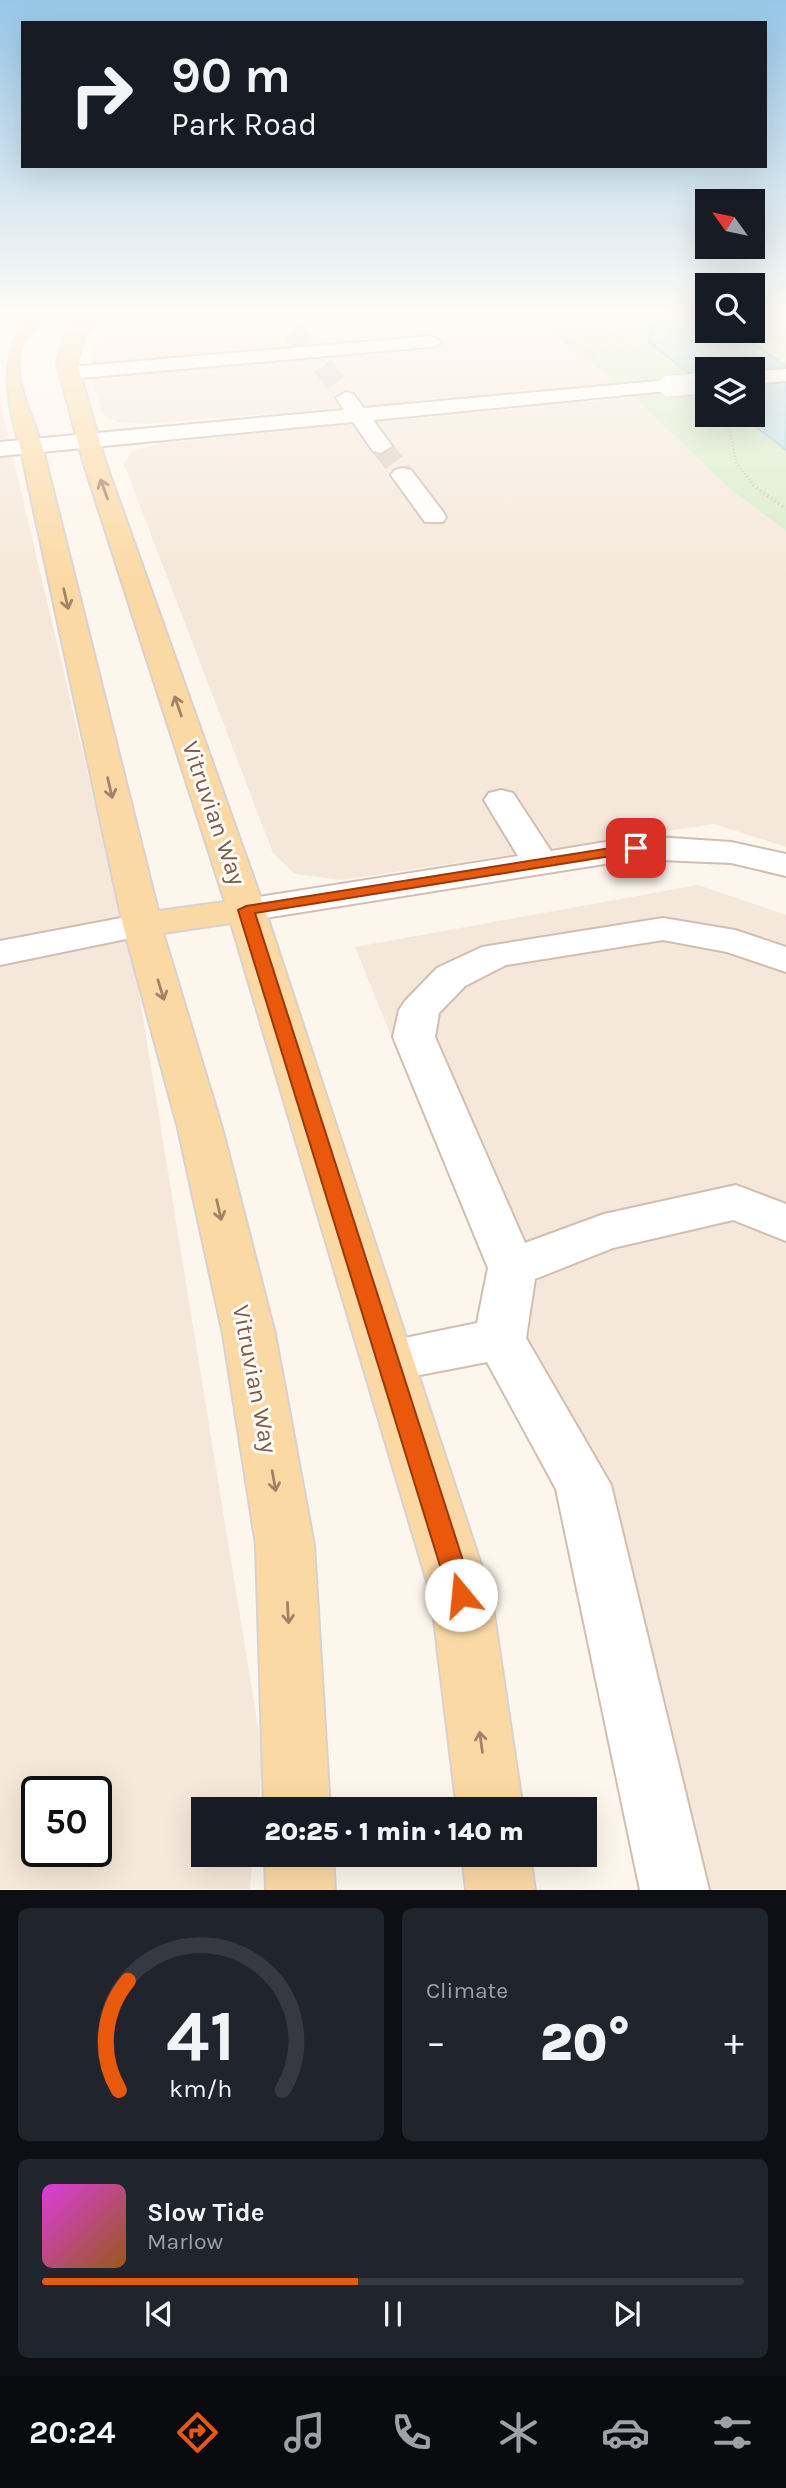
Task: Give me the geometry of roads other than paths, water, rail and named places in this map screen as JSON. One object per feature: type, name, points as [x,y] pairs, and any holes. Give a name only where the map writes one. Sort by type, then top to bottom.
[{"type":"main road","name":"Vitruvian Way","points":[[12,402],[15,448],[142,925],[200,1128],[249,1334],[285,1545],[296,1797]]},
{"type":"main road","name":"Vitruvian Way","points":[[78,402],[88,440],[246,910],[461,1595],[488,1797]]},
{"type":"main road","points":[[142,925],[246,910]]},
{"type":"main road","points":[[300,1867],[301,1889]]},
{"type":"main road","points":[[498,1867],[501,1889]]},
{"type":"street","points":[[350,402],[381,446]]},
{"type":"street","points":[[15,448],[496,402]]},
{"type":"street","points":[[403,475],[434,517]]},
{"type":"street","points":[[500,800],[540,862]]},
{"type":"street","points":[[246,910],[636,848],[698,848],[757,855],[786,865]]},
{"type":"street","points":[[0,953],[142,925]]},
{"type":"street","points":[[675,1889],[583,1485],[500,1339],[512,1268],[414,1037],[419,1010],[451,977],[496,955],[663,929],[735,942],[786,960]]},
{"type":"street","points":[[512,1268],[604,1232],[736,1202],[786,1223]]},
{"type":"street","points":[[389,1360],[500,1339]]},
{"type":"water","points":[[765,402],[786,402],[786,450],[756,427],[765,427]]},
{"type":"tunnel","points":[[381,446],[403,475]]}]
